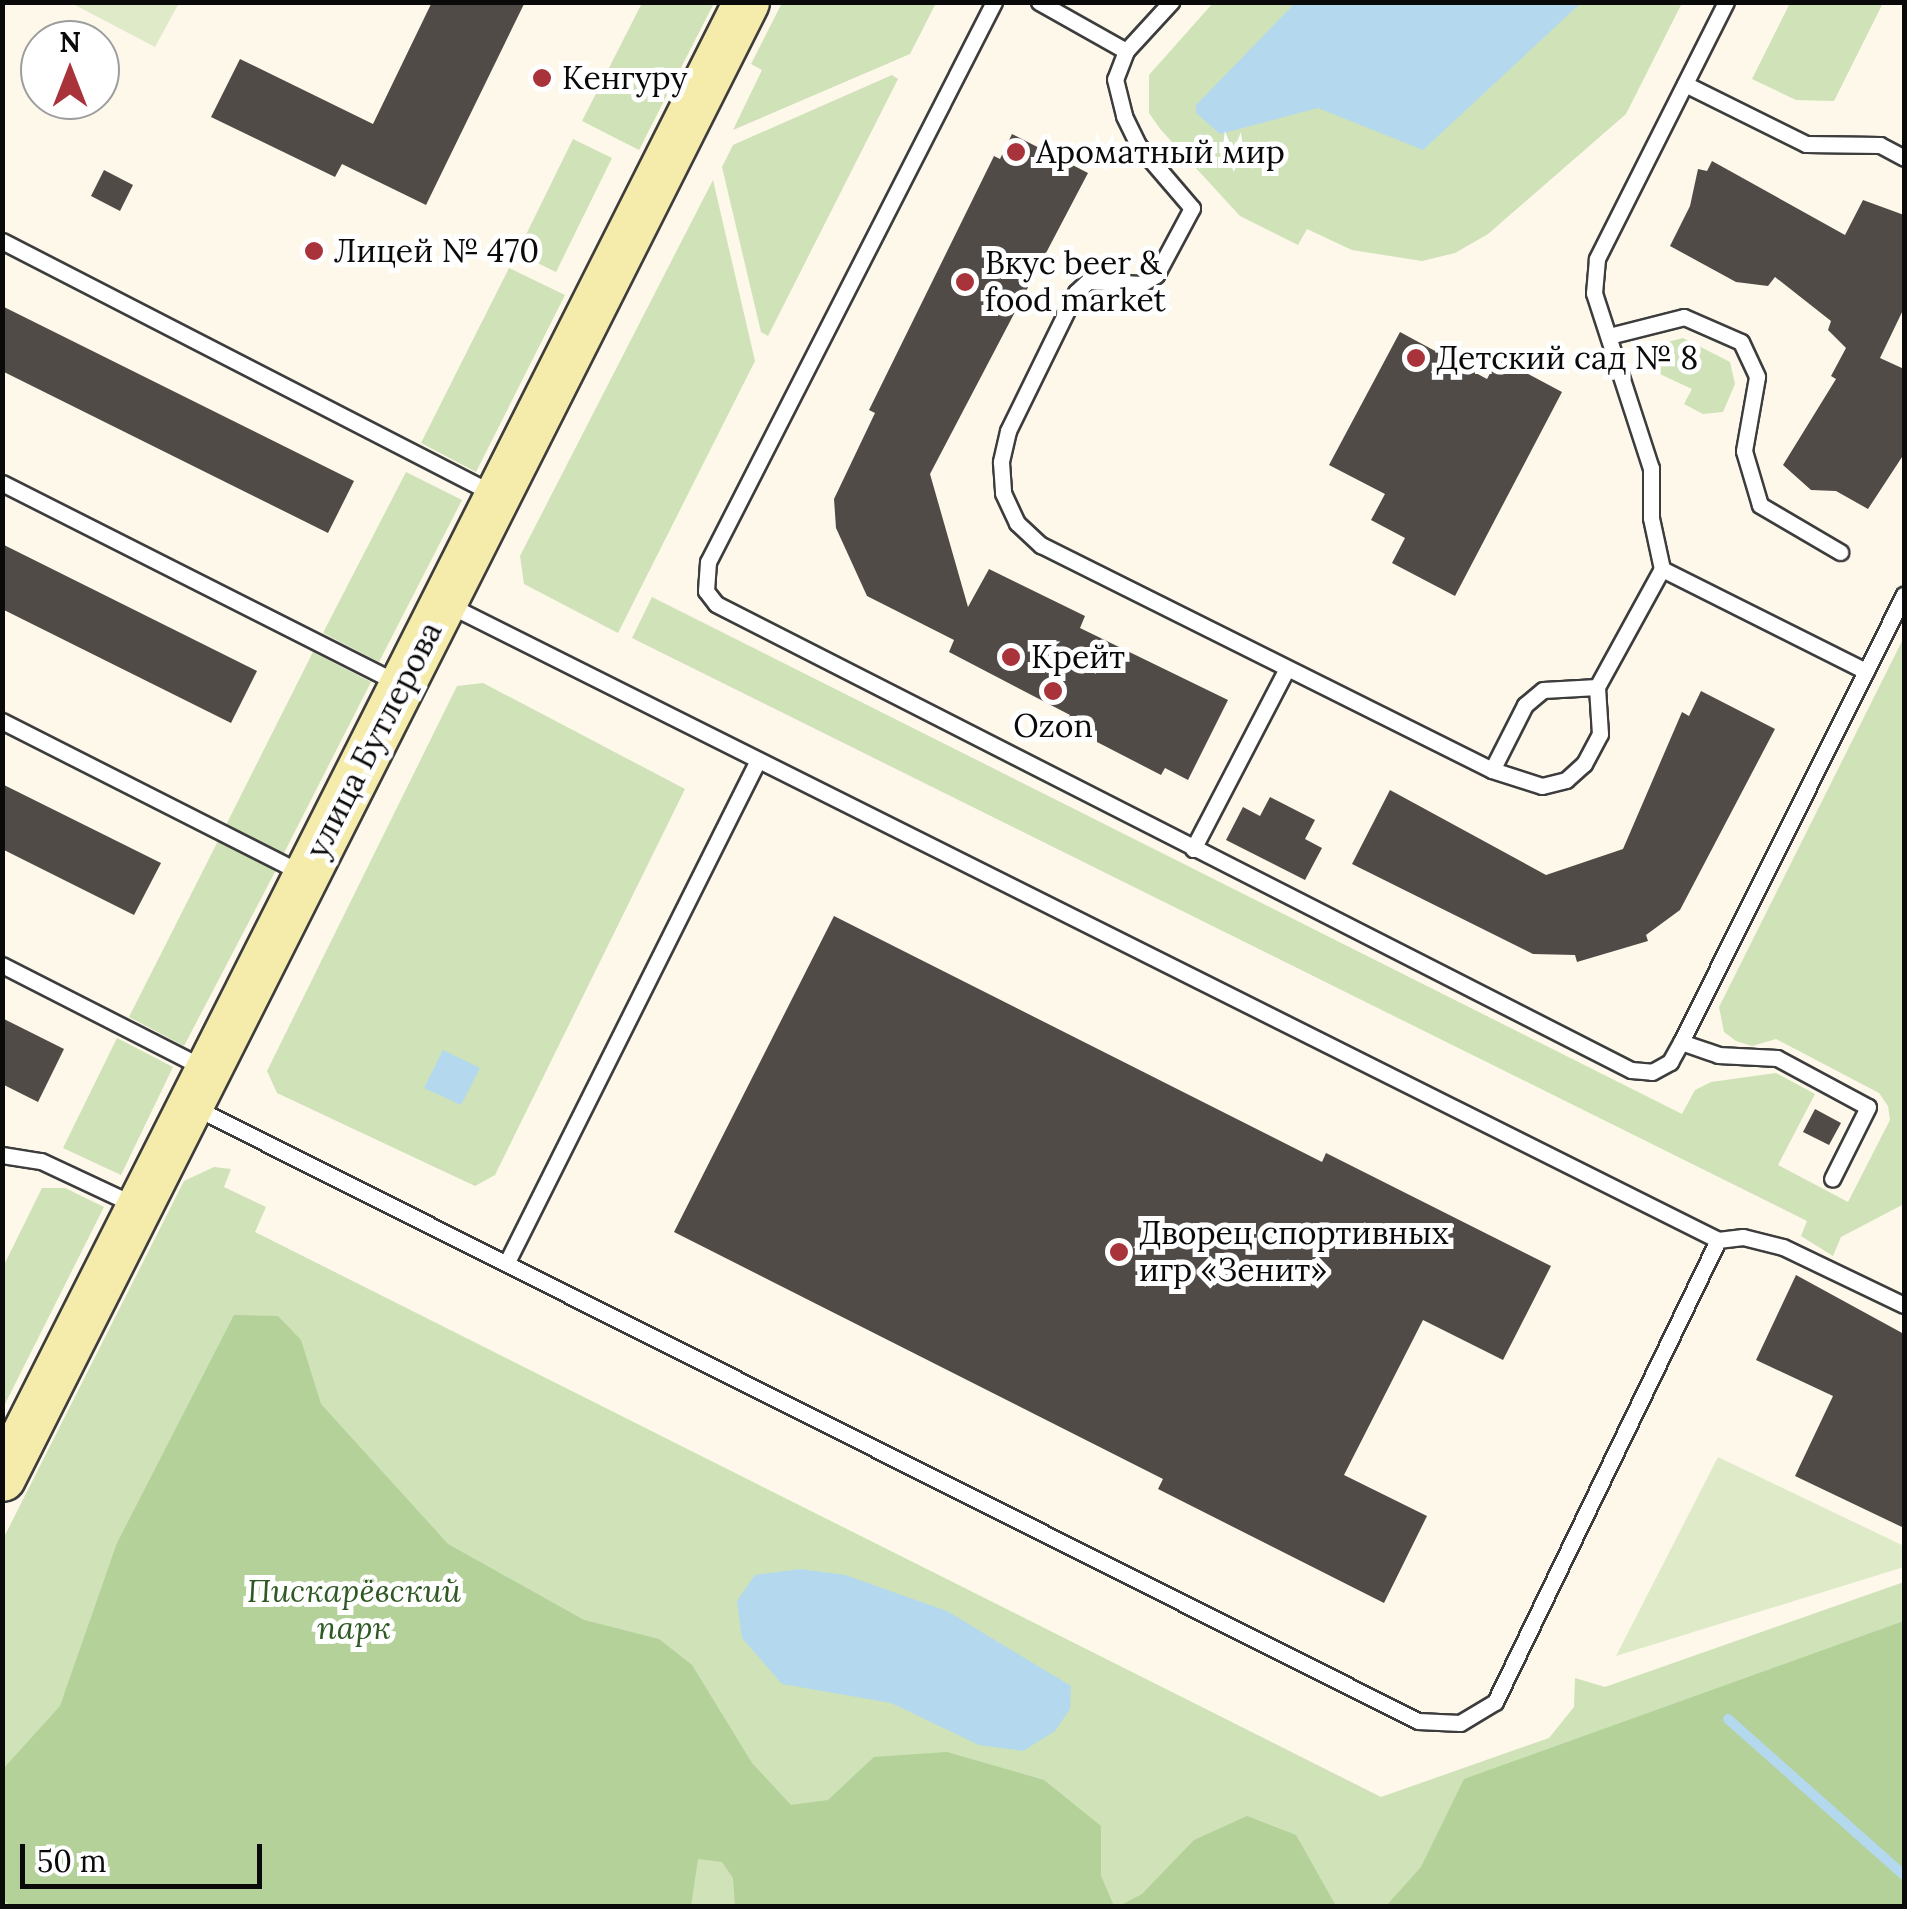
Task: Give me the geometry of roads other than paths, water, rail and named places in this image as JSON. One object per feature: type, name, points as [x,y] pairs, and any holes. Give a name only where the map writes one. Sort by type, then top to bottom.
[{"type":"street","name":"улица Бутлерова","points":[[2,1478],[746,2]]},
{"type":"lane","points":[[994,2],[708,562],[706,592],[716,604],[1632,1070],[1652,1072],[1670,1062],[1681,1042],[1904,595]]},
{"type":"lane","points":[[1039,2],[1126,51]]},
{"type":"lane","points":[[1171,2],[1126,51],[1116,78],[1124,116],[1138,145],[1192,208],[1156,275],[1141,284],[1088,281],[1076,292],[1008,431],[1003,493],[1018,523],[1041,546],[1492,770],[1542,786],[1566,780],[1584,764],[1600,734],[1597,688],[1662,569],[1651,518],[1651,468],[1592,276],[1726,2]]},
{"type":"lane","points":[[1685,84],[1806,144],[1880,145],[1904,158]]},
{"type":"lane","points":[[2,241],[497,496]]},
{"type":"lane","points":[[1610,336],[1684,316],[1741,342],[1757,377],[1744,450],[1760,505],[1840,552]]},
{"type":"lane","points":[[2,483],[402,685]]},
{"type":"lane","points":[[1662,569],[1866,670]]},
{"type":"lane","points":[[444,602],[1718,1240],[1743,1237],[1783,1247],[1904,1305]]},
{"type":"lane","points":[[1193,849],[1286,670]]},
{"type":"lane","points":[[1492,770],[1525,705],[1543,690],[1597,688]]},
{"type":"lane","points":[[2,721],[306,874]]},
{"type":"lane","points":[[508,1260],[757,762]]},
{"type":"lane","points":[[2,965],[198,1087],[508,1260],[1418,1721],[1460,1724],[1495,1702],[1718,1240]]},
{"type":"lane","points":[[1681,1042],[1718,1055],[1777,1058],[1868,1106],[1832,1178]]},
{"type":"lane","points":[[2,1155],[62,1168],[139,1206]]},
{"type":"water","points":[[1295,2],[1581,3],[1423,150],[1318,108],[1220,134],[1196,113],[1196,105]]},
{"type":"water","points":[[443,1050],[480,1068],[461,1105],[424,1088]]},
{"type":"water","points":[[800,1569],[845,1575],[947,1611],[1071,1686],[1070,1709],[1055,1731],[1023,1751],[979,1745],[891,1703],[782,1684],[742,1638],[737,1601],[755,1575]]},
{"type":"waterway","points":[[1728,1719],[1904,1875]]},
{"type":"place","name":"Кенгуру","points":[[542,78]]},
{"type":"place","name":"Ароматный мир","points":[[1016,152]]},
{"type":"place","name":"Лицей № 470","points":[[314,251]]},
{"type":"place","name":"Вкус beer & food market","points":[[965,282]]},
{"type":"place","name":"Детский сад № 8","points":[[1416,358]]},
{"type":"place","name":"Крейт","points":[[1011,657]]},
{"type":"place","name":"Ozon","points":[[1053,691]]},
{"type":"place","name":"Дворец спортивных игр «Зенит»","points":[[1119,1252]]},
{"type":"park label","name":"Пискарёвский парк","points":[[354,1610]]}]
